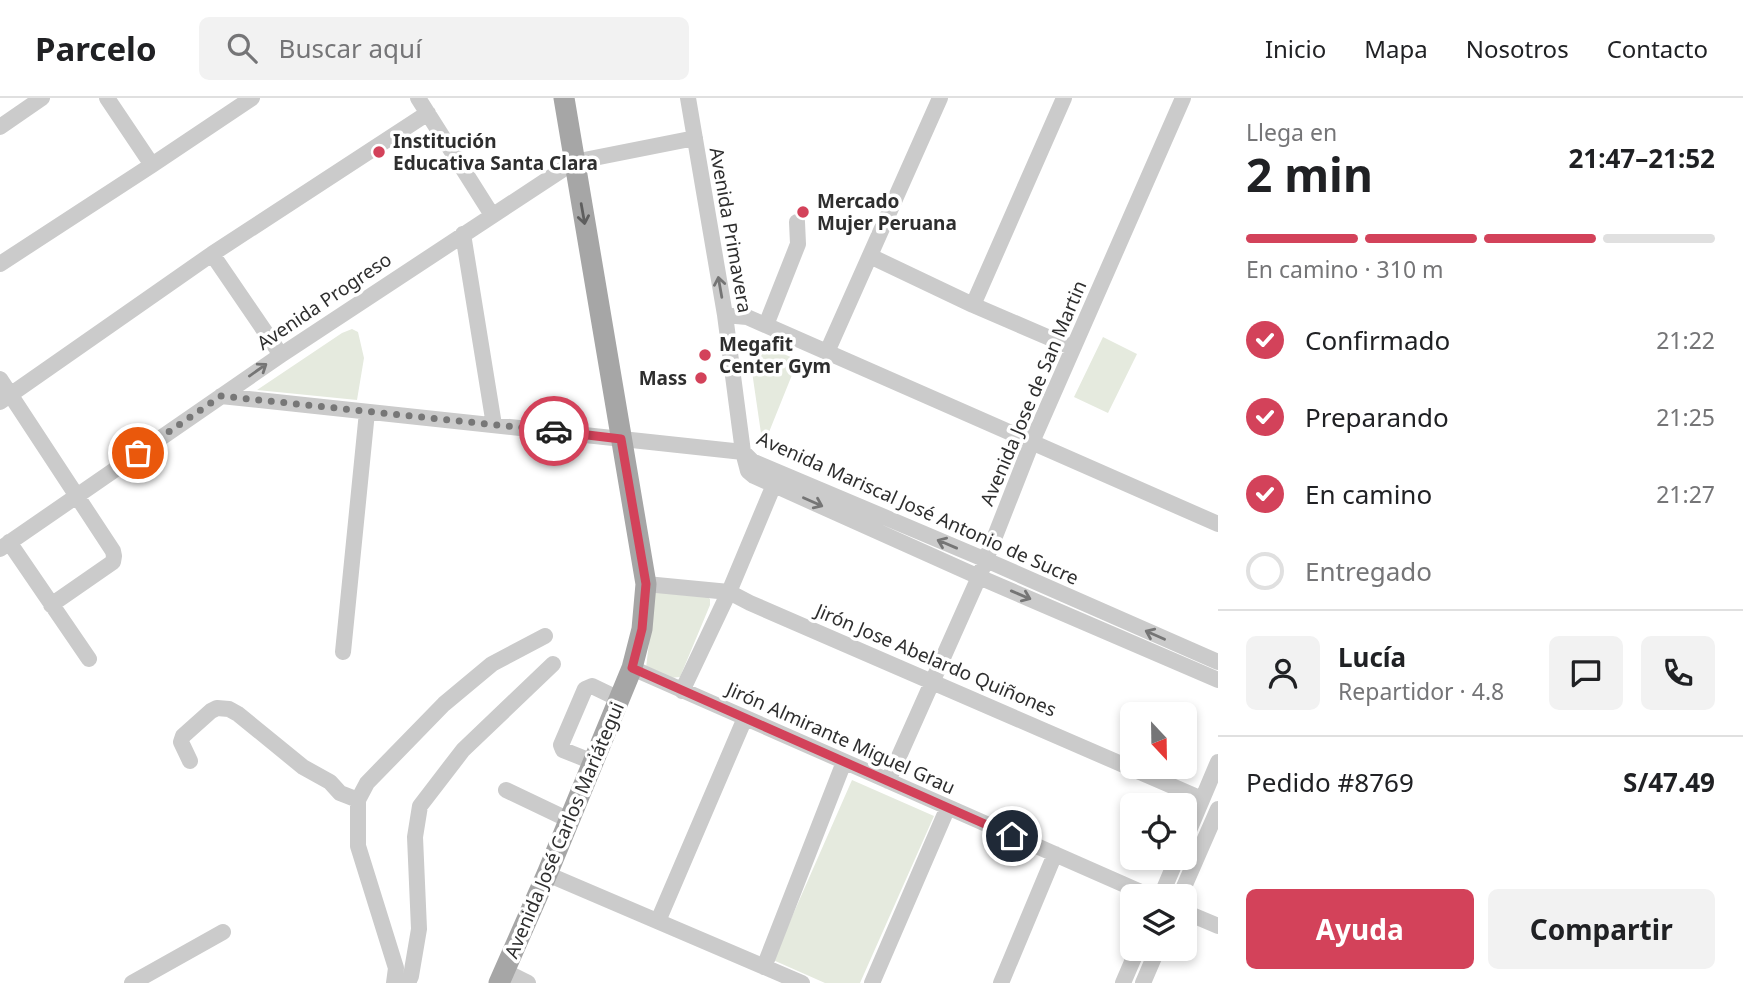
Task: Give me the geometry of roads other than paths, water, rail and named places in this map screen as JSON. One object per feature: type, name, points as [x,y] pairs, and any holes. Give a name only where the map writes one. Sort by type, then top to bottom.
[{"type":"main road","name":"Avenida José Carlos Mariátegui","points":[[501,977],[547,874],[632,668],[642,629],[646,584],[564,98]]},
{"type":"street","points":[[107,98],[152,165]]},
{"type":"street","points":[[0,264],[252,98]]},
{"type":"street","name":"Avenida Primavera","points":[[688,98],[725,315],[743,452]]},
{"type":"street","points":[[827,352],[940,98]]},
{"type":"street","points":[[973,305],[1064,98]]},
{"type":"street","name":"Avenida Jose de San Martin","points":[[888,781],[979,577],[1032,442],[1180,99]]},
{"type":"street","points":[[0,127],[35,100]]},
{"type":"street","points":[[5,398],[212,254],[422,102],[492,215]]},
{"type":"street","name":"Avenida Progreso","points":[[5,545],[281,355],[575,162],[695,138]]},
{"type":"street","points":[[766,325],[797,244],[797,222]]},
{"type":"street","points":[[463,234],[494,425]]},
{"type":"street","points":[[212,254],[281,355]]},
{"type":"street","points":[[870,256],[973,305],[1073,348]]},
{"type":"street","points":[[725,315],[747,317],[766,325],[1218,524]]},
{"type":"street","points":[[0,379],[5,398],[113,551],[113,562],[51,605]]},
{"type":"street","points":[[221,396],[743,452]]},
{"type":"street","points":[[343,652],[367,412]]},
{"type":"street","name":"Avenida Mariscal José Antonio de Sucre","points":[[743,452],[776,478],[979,577],[1218,680]]},
{"type":"street","points":[[682,691],[729,592],[776,478]]},
{"type":"street","name":"Avenida Mariscal José Antonio de Sucre","points":[[776,478],[985,560],[1218,662]]},
{"type":"street","points":[[5,545],[89,659]]},
{"type":"street","name":"Jirón Jose Abelardo Quiñones","points":[[646,584],[729,592],[1202,799]]},
{"type":"street","points":[[394,983],[396,968],[358,846],[358,800],[367,783],[444,704],[492,664],[545,636]]},
{"type":"street","points":[[408,983],[419,929],[415,837],[420,806],[463,750],[553,664]]},
{"type":"street","name":"Jirón Almirante Miguel Grau","points":[[632,668],[1123,884]]},
{"type":"street","points":[[593,762],[563,750],[561,745],[585,689],[592,687],[619,699]]},
{"type":"street","points":[[190,761],[181,742],[183,736],[217,708],[229,709],[303,767],[331,782],[341,793],[358,800]]},
{"type":"street","points":[[658,921],[745,718]]},
{"type":"street","points":[[764,967],[844,762]]},
{"type":"street","points":[[1197,811],[1218,762]]},
{"type":"street","points":[[506,790],[569,820]]},
{"type":"street","points":[[872,983],[948,807]]},
{"type":"street","points":[[1186,884],[1218,809]]},
{"type":"street","points":[[1001,983],[1055,854]]},
{"type":"street","points":[[547,874],[802,983]]},
{"type":"street","points":[[1197,917],[1218,926]]},
{"type":"street","points":[[132,983],[223,932]]},
{"type":"street","points":[[1123,983],[1132,961]]},
{"type":"street","points":[[1143,983],[1152,961]]},
{"type":"street","points":[[501,977],[528,983]]},
{"type":"place","name":"Institución Educativa Santa Clara","points":[[379,152]]},
{"type":"place","name":"Mercado Mujer Peruana","points":[[803,212]]},
{"type":"place","name":"Megafit Center Gym","points":[[705,355]]},
{"type":"place","name":"Mass","points":[[701,378]]}]
